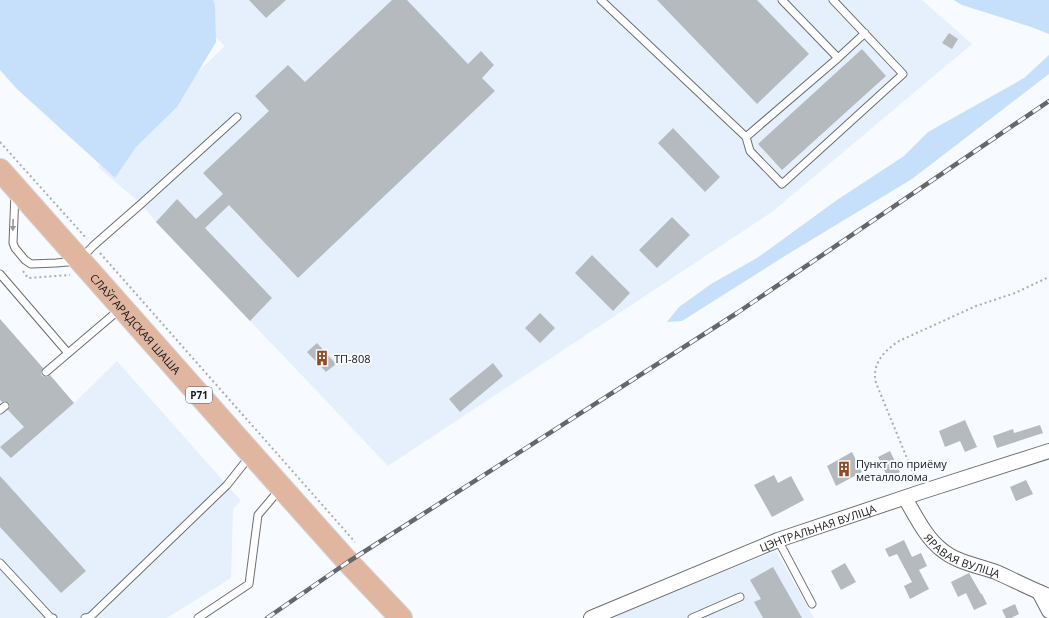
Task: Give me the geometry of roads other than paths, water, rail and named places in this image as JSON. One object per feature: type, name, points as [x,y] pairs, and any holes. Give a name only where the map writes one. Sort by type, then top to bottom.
[{"type":"main road","name":"СЛАЎГАРАДСКАЯ ШАША","points":[[0,170],[86,253],[122,308],[348,562],[401,618]]},
{"type":"street","name":"ЦЭНТРАЛЬНАЯ ВУЛІЦА","points":[[591,618],[778,540],[1049,451]]},
{"type":"street","name":"ЯРАВАЯ ВУЛІЦА","points":[[905,498],[928,536],[942,551],[950,556],[1018,581],[1044,594],[1049,611]]},
{"type":"lane","points":[[600,0],[746,137],[750,151],[782,184],[903,74],[833,0]]},
{"type":"lane","points":[[782,0],[838,58]]},
{"type":"lane","points":[[746,137],[865,33]]},
{"type":"lane","points":[[15,186],[13,243],[15,248],[25,260],[31,264],[56,263],[86,253],[237,117]]},
{"type":"lane","points":[[0,274],[68,353]]},
{"type":"lane","points":[[46,372],[122,308]]},
{"type":"lane","points":[[85,618],[90,617],[227,485],[252,454]]},
{"type":"lane","points":[[198,618],[249,584],[258,515],[281,487]]},
{"type":"lane","points":[[778,540],[812,604]]},
{"type":"lane","points":[[0,563],[50,618],[53,618]]},
{"type":"lane","points":[[692,618],[740,597]]},
{"type":"railway","points":[[267,618],[348,562],[737,313],[1049,101]]},
{"type":"place","name":"ТП-808","points":[[322,358]]},
{"type":"place","name":"Пункт по приёму металлолома","points":[[844,469]]}]
